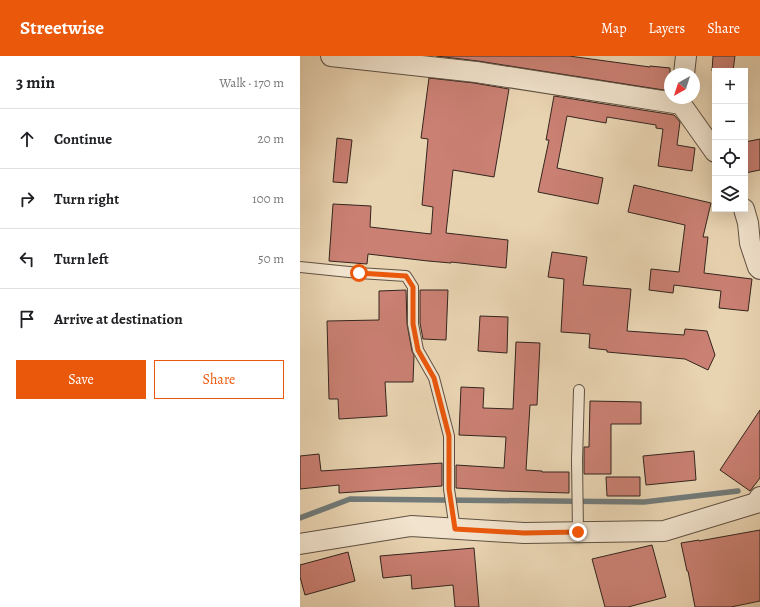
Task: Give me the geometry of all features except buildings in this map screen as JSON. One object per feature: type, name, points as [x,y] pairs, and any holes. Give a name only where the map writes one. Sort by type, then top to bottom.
[{"type":"street","points":[[330,56],[476,72],[664,99]]},
{"type":"street","points":[[685,68],[686,56]]},
{"type":"street","points":[[683,104],[712,148]]},
{"type":"street","points":[[745,212],[748,223],[750,242],[760,269]]},
{"type":"street","points":[[300,544],[411,526],[524,533],[664,531],[759,503]]},
{"type":"lane","points":[[300,267],[406,276],[413,287],[413,324],[418,350],[434,378],[449,436],[449,489],[455,529]]},
{"type":"lane","points":[[578,532],[577,460],[580,390]]},
{"type":"waterway","points":[[300,518],[350,499],[644,502],[738,491]]},
{"type":"route","points":[[359,273],[406,276],[413,287],[413,324],[418,350],[434,378],[449,436],[449,489],[455,529],[524,533],[578,532]]}]
